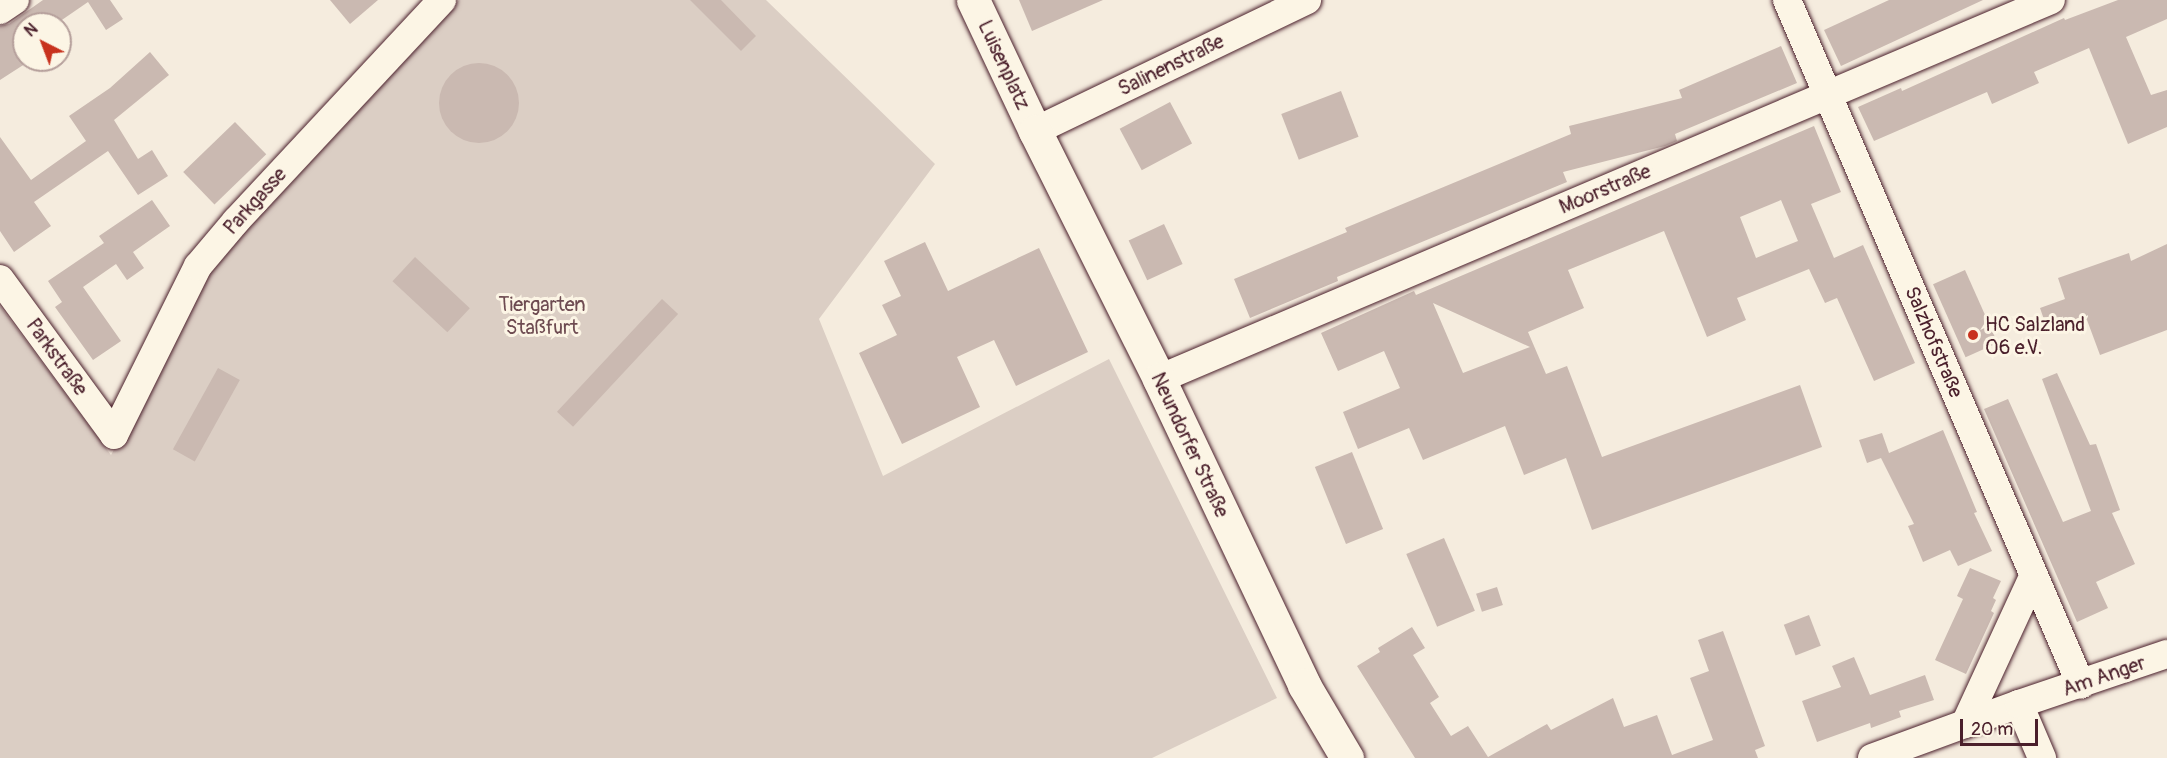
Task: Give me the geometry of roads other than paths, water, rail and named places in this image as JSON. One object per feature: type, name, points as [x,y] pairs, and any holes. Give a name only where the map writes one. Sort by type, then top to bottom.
[{"type":"main road","name":"Luisenplatz","points":[[973,0],[1035,131]]},
{"type":"main road","name":"Neundorfer Straße","points":[[1035,131],[1159,379],[1304,685],[1347,758]]},
{"type":"street","points":[[0,10],[15,0]]},
{"type":"street","name":"Parkgasse","points":[[114,435],[198,266],[236,220],[442,0]]},
{"type":"street","name":"Salinenstraße","points":[[1035,131],[1307,0]]},
{"type":"street","name":"Salzhofstraße","points":[[1787,0],[2081,685]]},
{"type":"street","name":"Moorstraße","points":[[1159,379],[2051,0]]},
{"type":"street","name":"Parkstraße","points":[[0,279],[114,435]]},
{"type":"street","points":[[1965,724],[2034,575]]},
{"type":"street","name":"Am Anger","points":[[1872,758],[2019,704],[2081,685],[2167,654]]},
{"type":"street","points":[[2019,704],[2042,758]]},
{"type":"place","name":"HC Salzland 06 e.V.","points":[[1973,335]]},
{"type":"park label","name":"Tiergarten Staßfurt","points":[[542,316]]}]
